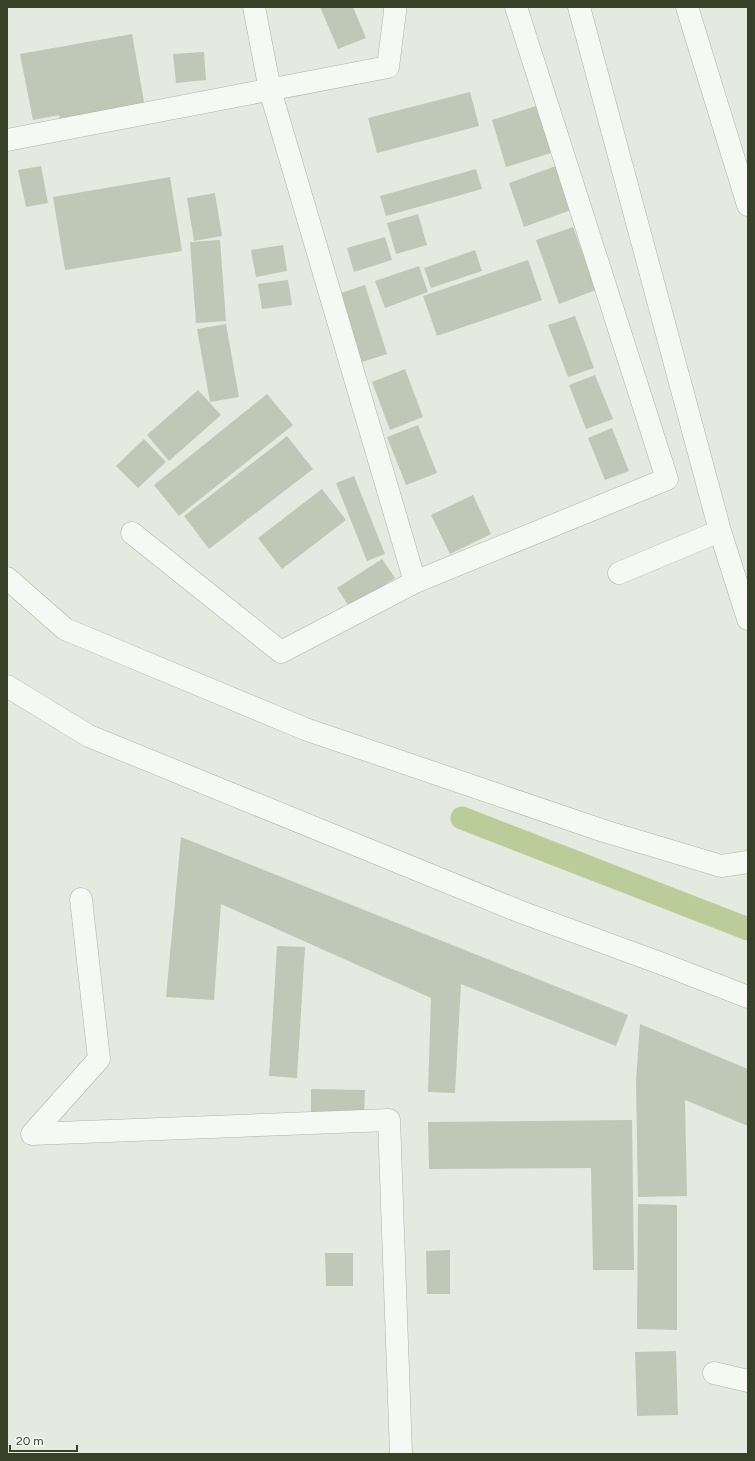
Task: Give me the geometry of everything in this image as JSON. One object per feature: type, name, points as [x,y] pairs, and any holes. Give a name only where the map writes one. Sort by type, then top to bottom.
[{"type":"street","points":[[254,7],[270,90],[415,582]]},
{"type":"street","points":[[8,136],[388,68],[395,7]]},
{"type":"street","points":[[132,533],[281,652],[415,582],[667,479],[516,7]]},
{"type":"street","points":[[579,7],[720,531],[748,620]]},
{"type":"street","points":[[687,7],[748,204]]},
{"type":"street","points":[[619,573],[720,531]]},
{"type":"street","points":[[7,578],[65,629],[306,729],[604,830],[721,866],[748,862]]},
{"type":"street","points":[[7,686],[89,736],[521,912],[748,997]]},
{"type":"street","points":[[82,899],[99,1059],[32,1134],[389,1120],[401,1454]]},
{"type":"street","points":[[714,1373],[748,1381]]},
{"type":"building","points":[[320,7],[353,7],[366,38],[338,49]]},
{"type":"building","points":[[132,34],[146,113],[62,128],[59,115],[33,120],[20,54]]},
{"type":"building","points":[[204,52],[206,80],[176,83],[173,54]]},
{"type":"building","points":[[470,92],[479,126],[377,153],[368,118]]},
{"type":"building","points":[[539,105],[554,152],[506,167],[492,120]]},
{"type":"building","points":[[41,166],[48,203],[26,207],[18,170]]},
{"type":"building","points":[[556,166],[571,210],[524,227],[509,183]]},
{"type":"building","points":[[476,169],[482,189],[386,216],[380,196]]},
{"type":"building","points":[[170,177],[182,251],[65,270],[53,197]]},
{"type":"building","points":[[215,193],[222,236],[194,241],[187,198]]},
{"type":"building","points":[[418,214],[427,245],[396,254],[387,223]]},
{"type":"building","points":[[573,227],[596,290],[559,304],[536,240]]},
{"type":"building","points":[[385,237],[392,260],[354,272],[347,248]]},
{"type":"building","points":[[220,240],[226,321],[196,323],[190,242]]},
{"type":"building","points":[[283,245],[287,271],[256,277],[251,250]]},
{"type":"building","points":[[475,250],[482,271],[431,288],[424,268]]},
{"type":"building","points":[[528,260],[542,300],[437,336],[423,296]]},
{"type":"building","points":[[419,266],[428,292],[385,308],[375,281]]},
{"type":"building","points":[[288,280],[292,305],[262,309],[258,284]]},
{"type":"building","points":[[365,285],[387,354],[362,362],[341,293]]},
{"type":"building","points":[[575,316],[594,368],[568,377],[548,325]]},
{"type":"building","points":[[226,324],[239,397],[210,402],[197,329]]},
{"type":"building","points":[[405,369],[423,417],[390,430],[372,382]]},
{"type":"building","points":[[595,375],[613,419],[586,429],[569,385]]},
{"type":"building","points":[[198,390],[221,415],[169,461],[147,435]]},
{"type":"building","points":[[267,394],[293,425],[179,516],[154,485]]},
{"type":"building","points":[[418,425],[437,473],[406,485],[387,437]]},
{"type":"building","points":[[612,428],[629,471],[605,480],[588,438]]},
{"type":"building","points":[[287,436],[313,469],[209,549],[184,516]]},
{"type":"building","points":[[144,439],[166,462],[138,488],[116,466]]},
{"type":"building","points":[[354,476],[385,554],[367,561],[336,483]]},
{"type":"building","points":[[322,489],[346,520],[282,569],[258,538]]},
{"type":"building","points":[[473,495],[491,534],[450,554],[431,515]]},
{"type":"building","points":[[382,559],[395,578],[350,608],[337,588]]},
{"type":"building","points":[[181,837],[628,1015],[616,1046],[461,984],[455,1093],[428,1092],[431,998],[221,904],[214,1000],[166,997]]},
{"type":"building","points":[[277,946],[305,947],[297,1078],[269,1076]]},
{"type":"building","points":[[640,1024],[748,1069],[748,1126],[685,1100],[687,1196],[638,1197],[636,1080]]},
{"type":"building","points":[[311,1089],[365,1090],[364,1114],[311,1114]]},
{"type":"building","points":[[632,1120],[634,1270],[593,1270],[591,1168],[429,1169],[428,1122]]},
{"type":"building","points":[[638,1204],[677,1205],[677,1330],[637,1329]]},
{"type":"building","points":[[450,1250],[450,1294],[427,1294],[426,1251]]},
{"type":"building","points":[[325,1253],[353,1253],[353,1286],[326,1286]]},
{"type":"building","points":[[676,1351],[678,1415],[637,1416],[635,1352]]},
{"type":"waterway","points":[[462,818],[748,929]]}]
